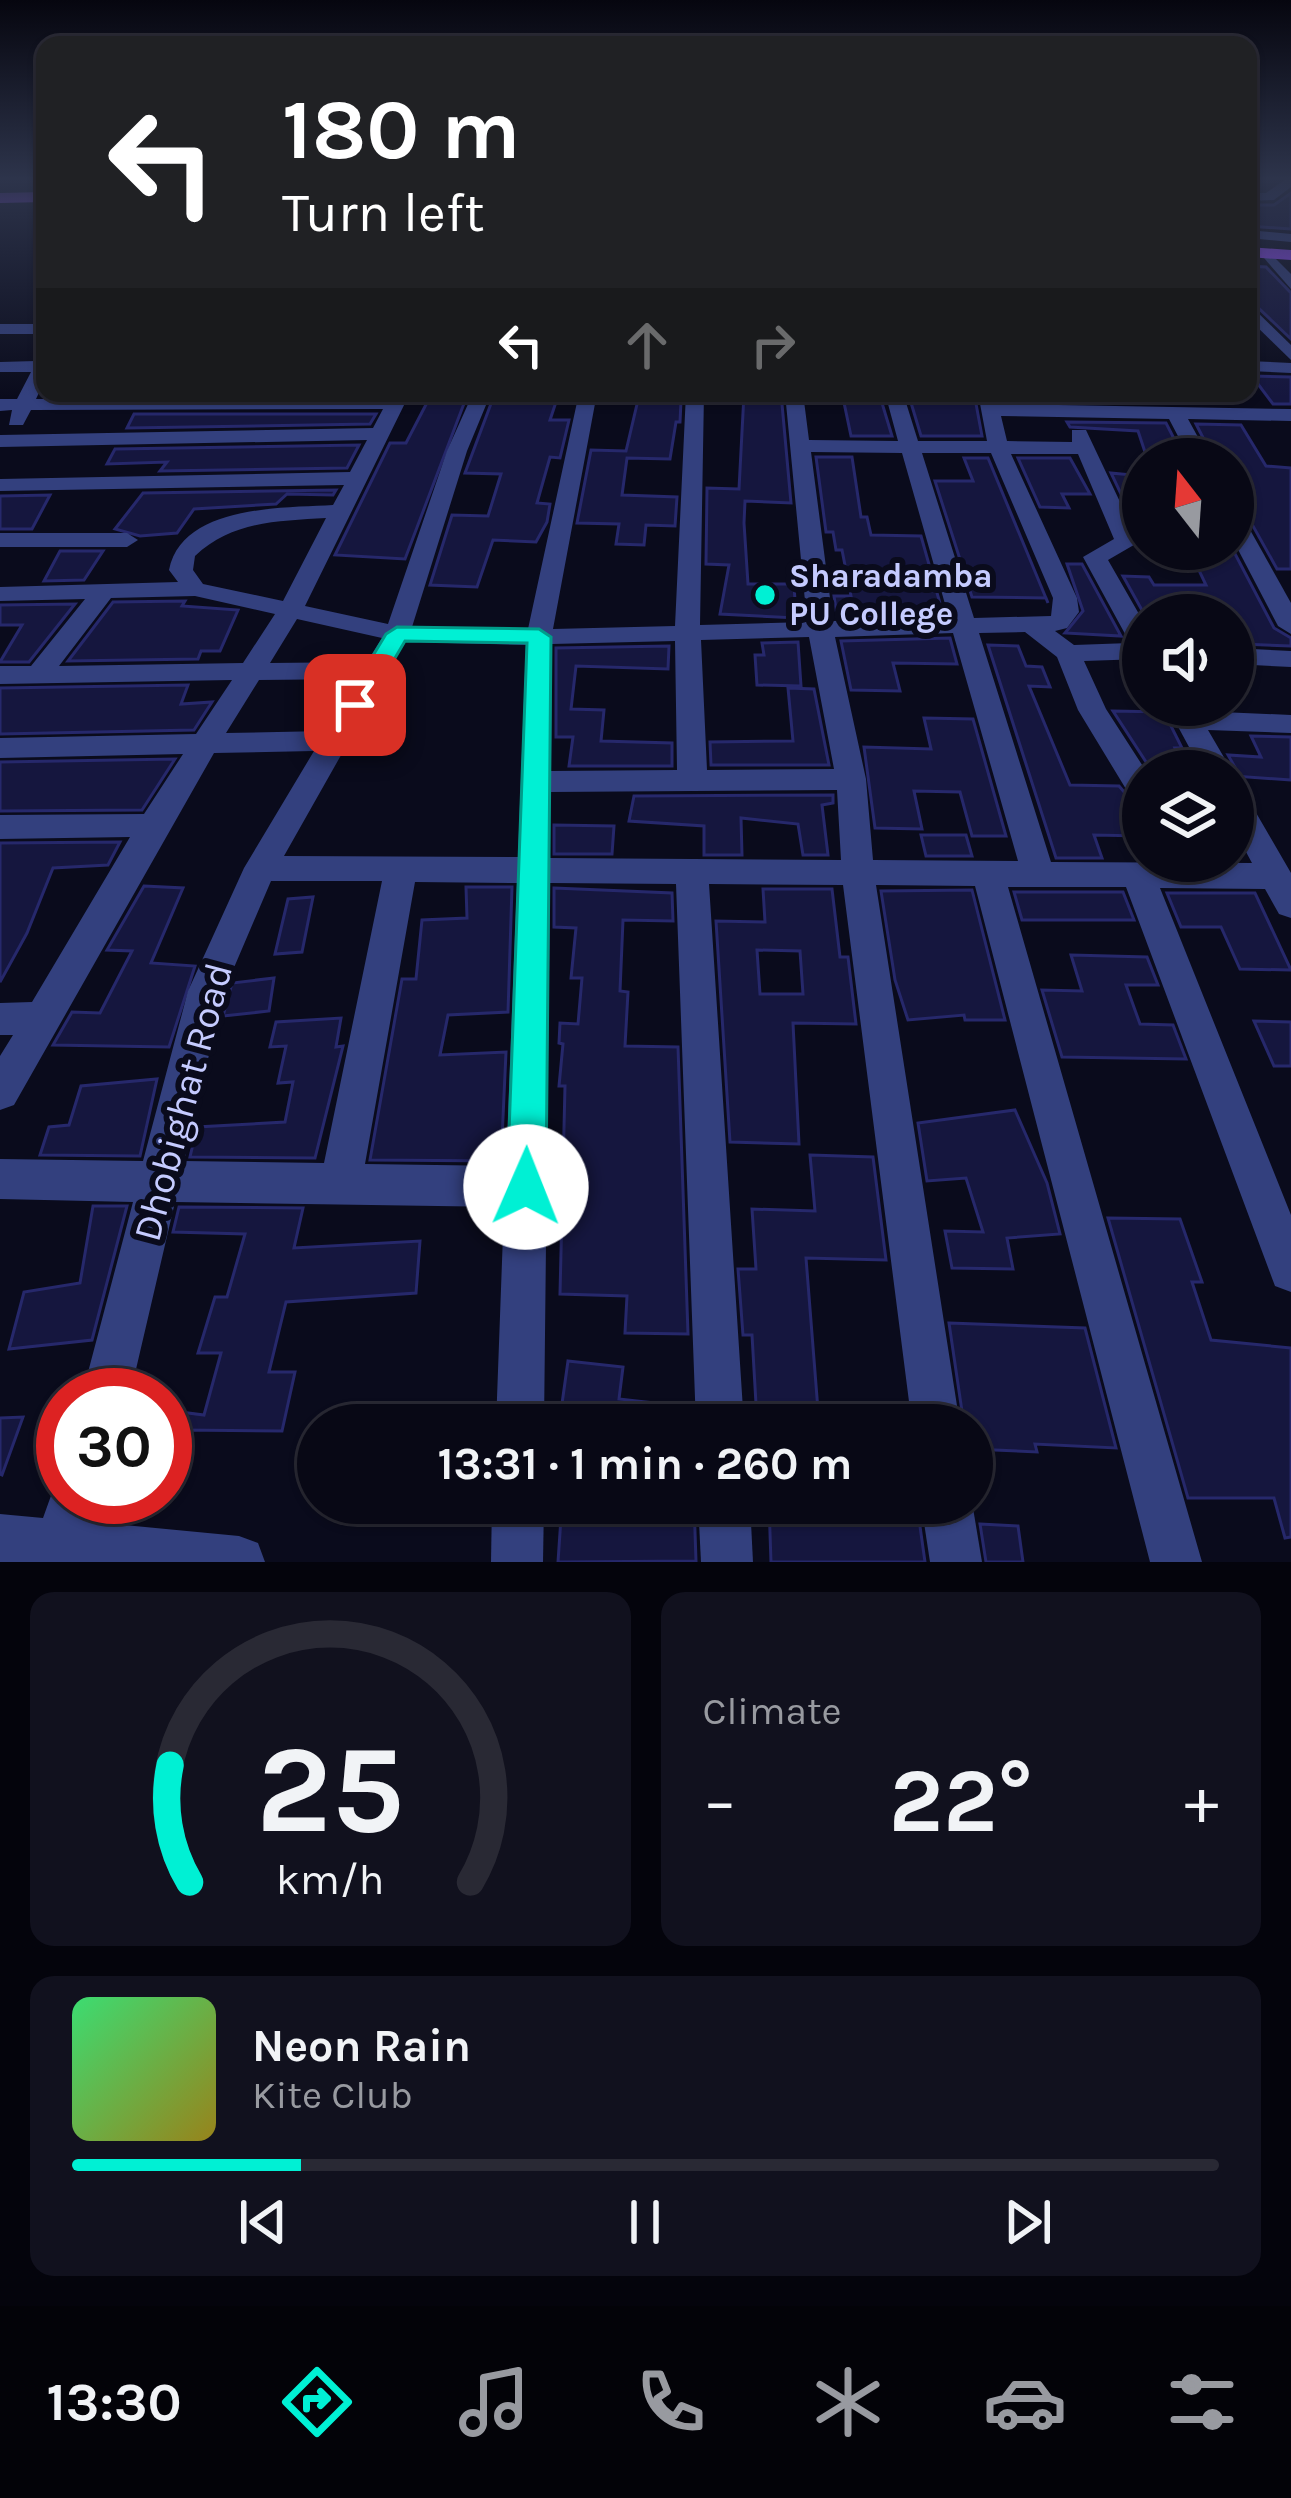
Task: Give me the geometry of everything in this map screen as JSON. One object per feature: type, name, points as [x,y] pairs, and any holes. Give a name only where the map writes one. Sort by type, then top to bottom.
[{"type":"street","points":[[1284,258],[1291,284]]},
{"type":"street","points":[[1257,327],[1291,355]]},
{"type":"street","points":[[0,329],[36,329]]},
{"type":"street","points":[[0,368],[36,365]]},
{"type":"street","points":[[1257,366],[1291,368]]},
{"type":"street","points":[[2,442],[36,380]]},
{"type":"street","points":[[0,405],[212,402]]},
{"type":"street","points":[[0,1092],[153,825],[291,609],[397,402]]},
{"type":"street","name":"Dhobighat Road","points":[[113,1368],[206,991],[260,868],[397,634],[457,451],[478,402]]},
{"type":"street","points":[[521,1404],[539,637],[586,402]]},
{"type":"street","points":[[692,781],[687,632],[695,402]]},
{"type":"street","points":[[795,402],[821,631],[850,779],[858,876],[933,1404]]},
{"type":"street","points":[[896,402],[1039,877]]},
{"type":"street","points":[[0,594],[195,589],[397,634],[539,637],[1035,628],[1058,623],[1066,612],[1065,598],[998,447],[989,402],[1038,402],[1071,412],[1286,420]]},
{"type":"street","points":[[1038,402],[1058,447]]},
{"type":"street","points":[[1071,412],[1126,542],[1096,557],[1122,607]]},
{"type":"street","points":[[1176,414],[1189,438]]},
{"type":"street","points":[[2,442],[381,434]]},
{"type":"street","points":[[86,484],[116,439]]},
{"type":"street","points":[[799,446],[1084,448]]},
{"type":"street","points":[[0,485],[360,478]]},
{"type":"street","points":[[195,589],[182,571],[184,554],[214,529],[239,520],[338,511]]},
{"type":"street","points":[[0,540],[127,540]]},
{"type":"street","points":[[1254,558],[1291,626]]},
{"type":"street","points":[[38,675],[102,593]]},
{"type":"street","points":[[1035,628],[1068,653],[1092,710],[1122,758]]},
{"type":"street","points":[[1068,653],[1122,649]]},
{"type":"street","points":[[1254,657],[1291,659]]},
{"type":"street","points":[[0,675],[376,670]]},
{"type":"street","points":[[1254,720],[1291,724]]},
{"type":"street","points":[[0,748],[334,741]]},
{"type":"street","points":[[536,782],[850,779]]},
{"type":"street","points":[[0,827],[153,825]]},
{"type":"street","points":[[1254,838],[1283,891]]},
{"type":"street","points":[[260,868],[1122,877]]},
{"type":"street","points":[[340,1183],[401,870]]},
{"type":"street","points":[[692,874],[719,1404]]},
{"type":"street","points":[[989,878],[1176,1562]]},
{"type":"street","points":[[1141,882],[1291,1270]]},
{"type":"street","points":[[1245,882],[1283,891]]},
{"type":"street","points":[[0,1018],[39,1018]]},
{"type":"street","points":[[0,1179],[526,1187]]},
{"type":"street","points":[[58,1555],[67,1524]]},
{"type":"street","points":[[517,1562],[518,1524]]},
{"type":"street","points":[[725,1524],[727,1562]]},
{"type":"street","points":[[950,1524],[956,1562]]},
{"type":"street","points":[[0,1540],[58,1555],[239,1562]]},
{"type":"building","points":[[1257,266],[1266,267],[1291,293],[1291,339],[1257,307]]},
{"type":"building","points":[[1257,376],[1291,377],[1291,404],[1273,404]]},
{"type":"building","points":[[427,402],[465,402],[405,559],[335,555],[390,443],[406,443]]},
{"type":"building","points":[[492,402],[556,402],[550,420],[569,420],[560,458],[550,457],[537,503],[550,504],[536,542],[493,540],[477,587],[430,585],[452,515],[488,516],[501,474],[465,473]]},
{"type":"building","points":[[638,402],[681,402],[670,459],[627,458],[622,495],[677,497],[675,526],[646,525],[644,545],[616,544],[619,524],[577,523],[591,450],[626,451]]},
{"type":"building","points":[[744,402],[782,402],[791,503],[745,501],[748,584],[794,584],[796,618],[720,614],[729,565],[706,564],[707,488],[739,489]]},
{"type":"building","points":[[844,402],[882,402],[892,436],[851,436]]},
{"type":"building","points":[[911,402],[976,402],[982,436],[921,436]]},
{"type":"building","points":[[134,414],[376,414],[370,424],[127,428]]},
{"type":"building","points":[[1067,422],[1166,423],[1174,438],[1140,438],[1138,431],[1070,427]]},
{"type":"building","points":[[1196,424],[1241,425],[1249,438],[1203,438]]},
{"type":"building","points":[[359,445],[347,468],[160,471],[167,462],[107,464],[115,449]]},
{"type":"building","points":[[1254,446],[1266,466],[1291,468],[1291,569],[1277,569],[1254,528]]},
{"type":"building","points":[[816,457],[852,457],[861,517],[867,517],[871,535],[921,536],[943,614],[837,616],[834,596],[851,596],[842,550],[836,550],[833,532],[826,532]]},
{"type":"building","points":[[964,458],[988,458],[1046,598],[972,597],[935,481],[973,481]]},
{"type":"building","points":[[1018,458],[1070,458],[1090,494],[1062,494],[1069,508],[1040,507]]},
{"type":"building","points":[[1111,473],[1122,474],[1122,496]]},
{"type":"building","points":[[336,490],[333,495],[287,494],[276,504],[194,509],[177,533],[140,536],[115,529],[143,493]]},
{"type":"building","points":[[50,495],[32,529],[0,529],[0,496]]},
{"type":"building","points":[[60,551],[103,551],[84,580],[44,581]]},
{"type":"building","points":[[1067,564],[1082,564],[1121,636],[1065,633],[1083,611]]},
{"type":"building","points":[[1199,570],[1244,570],[1274,628],[1291,638],[1291,646],[1254,645],[1254,594],[1133,594],[1123,576],[1149,577],[1154,585],[1206,585]]},
{"type":"building","points":[[185,601],[182,606],[238,610],[220,651],[201,651],[198,659],[68,661],[113,602]]},
{"type":"building","points":[[75,604],[29,662],[0,662],[22,625],[0,625],[0,605]]},
{"type":"building","points":[[950,638],[957,664],[893,663],[900,691],[851,690],[841,641]]},
{"type":"building","points":[[798,642],[801,686],[757,685],[755,655],[764,655],[762,643]]},
{"type":"building","points":[[988,645],[1018,646],[1026,666],[1042,667],[1050,687],[1029,686],[1070,785],[1122,790],[1122,836],[1094,835],[1102,858],[1056,858]]},
{"type":"building","points":[[669,646],[668,669],[576,666],[571,709],[604,710],[601,741],[672,743],[672,766],[569,766],[573,737],[556,737],[556,648]]},
{"type":"building","points":[[188,685],[181,704],[212,702],[194,730],[0,734],[0,688]]},
{"type":"building","points":[[788,688],[814,689],[829,765],[711,765],[710,742],[793,741]]},
{"type":"building","points":[[924,718],[973,719],[1006,836],[972,836],[960,792],[914,791],[922,829],[875,828],[864,747],[931,749]]},
{"type":"building","points":[[1123,726],[1171,726],[1182,748],[1176,750],[1138,750]]},
{"type":"building","points":[[1251,736],[1291,737],[1291,780],[1254,777],[1254,757],[1261,757]]},
{"type":"building","points":[[175,759],[142,810],[0,811],[0,762]]},
{"type":"building","points":[[833,795],[833,803],[822,805],[828,855],[803,855],[798,824],[741,818],[742,855],[704,855],[704,826],[629,821],[634,796]]},
{"type":"building","points":[[554,825],[614,826],[612,854],[554,854]]},
{"type":"building","points":[[921,835],[966,835],[972,856],[926,856]]},
{"type":"building","points":[[120,842],[108,865],[53,868],[27,933],[0,982],[0,843]]},
{"type":"building","points":[[144,886],[183,888],[151,963],[195,966],[169,1047],[53,1045],[72,1012],[100,1013],[132,951],[107,950]]},
{"type":"building","points":[[466,887],[512,887],[508,1012],[448,1015],[440,1055],[506,1052],[501,1161],[370,1160],[402,979],[416,979],[422,920],[467,918]]},
{"type":"building","points":[[554,888],[672,893],[673,921],[623,920],[620,991],[628,992],[625,1046],[678,1047],[688,1334],[625,1333],[627,1296],[560,1294],[565,1086],[559,1086],[560,1023],[578,1024],[582,978],[571,978],[576,928],[554,927]]},
{"type":"building","points":[[763,889],[832,889],[840,957],[848,957],[856,1024],[793,1023],[799,1144],[730,1142],[716,921],[765,922]],"holes":[[[757,950],[800,951],[803,994],[760,994]]]},
{"type":"building","points":[[972,890],[1005,1020],[965,1020],[964,1015],[908,1020],[895,980],[881,891]]},
{"type":"building","points":[[1014,892],[1123,892],[1134,920],[1022,920]]},
{"type":"building","points":[[1167,893],[1255,893],[1291,970],[1240,969],[1221,927],[1181,927]]},
{"type":"building","points":[[313,897],[302,952],[275,954],[288,899]]},
{"type":"building","points":[[1071,955],[1147,957],[1158,985],[1126,985],[1140,1024],[1173,1025],[1186,1059],[1062,1057],[1042,990],[1082,991]]},
{"type":"building","points":[[274,978],[269,1011],[223,1016],[232,983]]},
{"type":"building","points":[[341,1018],[336,1047],[343,1046],[315,1158],[190,1157],[197,1127],[285,1122],[293,1082],[278,1083],[286,1046],[270,1047],[276,1022]]},
{"type":"building","points":[[1254,1021],[1291,1022],[1291,1066],[1274,1066]]},
{"type":"building","points":[[157,1079],[140,1156],[40,1155],[49,1127],[69,1125],[81,1086]]},
{"type":"building","points":[[1015,1110],[1047,1183],[1060,1234],[1007,1238],[1013,1269],[952,1268],[945,1231],[983,1232],[966,1178],[927,1181],[918,1123]]},
{"type":"building","points":[[810,1155],[873,1157],[886,1260],[806,1258],[818,1404],[756,1404],[752,1335],[743,1335],[738,1269],[756,1269],[752,1209],[815,1211]]},
{"type":"building","points":[[93,1206],[127,1206],[92,1340],[9,1349],[24,1292],[80,1283]]},
{"type":"building","points":[[179,1207],[303,1208],[294,1248],[420,1241],[416,1293],[286,1302],[269,1372],[295,1372],[282,1431],[192,1430],[192,1413],[204,1415],[221,1353],[198,1353],[215,1297],[227,1297],[245,1234],[173,1232]]},
{"type":"building","points":[[1108,1218],[1180,1219],[1202,1282],[1192,1282],[1211,1340],[1291,1348],[1291,1537],[1285,1538],[1274,1498],[1188,1498]]},
{"type":"building","points":[[949,1323],[1085,1328],[1116,1448],[1035,1444],[1037,1452],[993,1450],[993,1404],[961,1404]]},
{"type":"building","points":[[568,1361],[623,1367],[619,1399],[664,1404],[562,1404]]},
{"type":"building","points":[[23,1417],[2,1475],[0,1418]]},
{"type":"building","points":[[561,1524],[695,1524],[696,1561],[558,1562]]},
{"type":"building","points":[[770,1524],[920,1524],[925,1562],[771,1562]]},
{"type":"building","points":[[980,1524],[1018,1526],[1023,1562],[986,1562]]},
{"type":"place","name":"Sharadamba PU College","points":[[765,595]]},
{"type":"route","points":[[355,705],[397,634],[539,637],[526,1187]]}]
